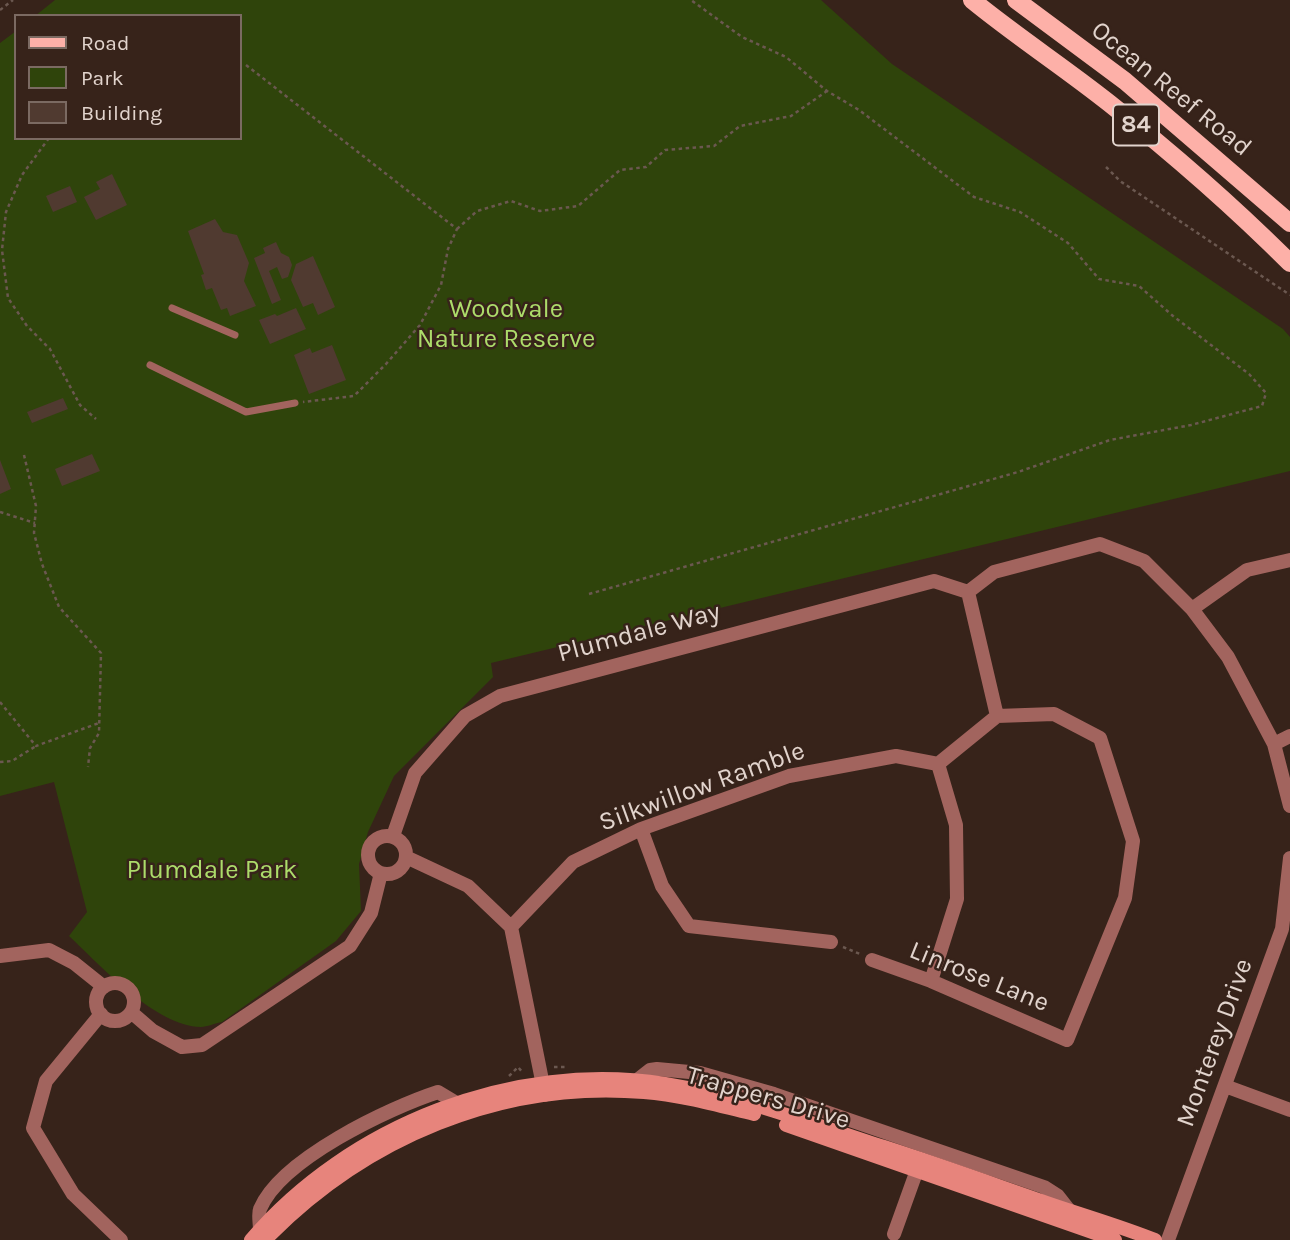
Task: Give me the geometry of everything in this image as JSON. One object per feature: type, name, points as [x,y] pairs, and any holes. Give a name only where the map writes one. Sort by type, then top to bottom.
[{"type":"main road","name":"Ocean Reef Road","points":[[972,0],[1108,102],[1247,220],[1290,263]]},
{"type":"main road","name":"Ocean Reef Road","points":[[1016,0],[1125,81],[1290,223]]},
{"type":"main road","name":"Trappers Drive","points":[[258,1237],[298,1192],[330,1168],[389,1131],[458,1104],[602,1080],[663,1084],[728,1097],[1155,1240]]},
{"type":"main road","name":"Trappers Drive","points":[[258,1237],[337,1176],[376,1151],[464,1114],[544,1089],[681,1096],[765,1118],[1115,1240]]},
{"type":"street","points":[[931,981],[957,899],[956,825],[938,764],[997,716],[968,592],[994,572],[1100,544],[1144,561],[1192,609],[1228,657],[1274,744],[1290,806]]},
{"type":"street","points":[[1192,609],[1247,570],[1290,560]]},
{"type":"street","name":"Plumdale Way","points":[[393,836],[415,773],[465,716],[500,696],[934,582],[968,592]]},
{"type":"street","name":"Linrose Lane","points":[[872,960],[931,981],[1067,1040],[1125,898],[1133,841],[1100,738],[1054,714],[997,716]]},
{"type":"street","points":[[1274,744],[1290,736]]},
{"type":"street","name":"Silkwillow Ramble","points":[[511,927],[573,862],[640,829],[789,776],[896,756],[938,764]]},
{"type":"street","points":[[640,829],[662,886],[688,926],[831,942]]},
{"type":"street","points":[[393,836],[403,844],[406,857],[397,871],[381,873],[375,870],[368,858],[370,845],[380,837],[393,836]]},
{"type":"street","points":[[406,857],[468,886],[511,927],[544,1089]]},
{"type":"street","name":"Monterey Drive","points":[[1168,1240],[1282,929],[1290,858]]},
{"type":"street","points":[[131,1012],[153,1031],[182,1047],[202,1045],[350,946],[371,913],[381,873]]},
{"type":"street","points":[[0,956],[49,950],[74,963],[104,987]]},
{"type":"street","points":[[114,983],[126,986],[134,1001],[131,1012],[117,1020],[101,1014],[96,1003],[104,987],[114,983]]},
{"type":"street","points":[[101,1014],[46,1080],[33,1128],[73,1194],[121,1240]]},
{"type":"street","points":[[1225,1086],[1290,1110]]},
{"type":"street","name":"Trappers Drive","points":[[258,1237],[259,1211],[270,1192],[290,1170],[342,1136],[404,1103],[438,1092],[458,1104]]},
{"type":"street","points":[[894,1234],[917,1170]]},
{"type":"lane","points":[[172,308],[235,335]]},
{"type":"lane","points":[[150,365],[246,412],[295,403]]},
{"type":"path","points":[[0,10],[13,0]]},
{"type":"path","points":[[589,594],[1018,472],[1110,440],[1191,425],[1262,406],[1266,393],[1249,373],[1173,316],[1139,286],[1099,279],[1068,243],[1020,212],[974,197],[859,110],[827,91],[786,57],[742,37],[691,0]]},
{"type":"path","points":[[247,65],[457,229]]},
{"type":"path","points":[[295,403],[354,396],[386,364],[420,325],[441,285],[448,249],[457,229],[477,211],[511,201],[540,211],[578,206],[620,170],[646,167],[665,150],[713,146],[740,126],[791,116],[827,91]]},
{"type":"path","points":[[48,140],[22,175],[6,212],[2,250],[8,298],[27,326],[50,349],[80,405],[96,419]]},
{"type":"path","points":[[1106,167],[1120,181],[1290,295]]},
{"type":"path","points":[[24,455],[36,506],[34,533],[42,564],[59,607],[102,653],[99,733],[90,748],[88,767]]},
{"type":"path","points":[[0,512],[34,523]]},
{"type":"path","points":[[0,702],[36,746]]},
{"type":"path","points":[[0,762],[12,761],[36,746],[99,723]]},
{"type":"path","points":[[831,942],[872,960]]},
{"type":"green space","name":"Woodvale Nature Reserve","points":[[55,0],[821,0],[892,64],[1283,329],[1290,337],[1290,471],[491,663],[493,677],[394,776],[368,832],[359,864],[361,911],[336,941],[222,1022],[201,1027],[183,1024],[165,1016],[129,992],[69,936],[87,912],[54,782],[0,796],[0,43],[14,32],[14,140],[242,140],[242,14],[38,14]]},
{"type":"building","points":[[112,174],[127,205],[96,220],[84,197],[100,189],[96,182]]},
{"type":"building","points":[[70,186],[77,202],[53,212],[46,196]]},
{"type":"building","points":[[215,219],[223,232],[237,235],[249,263],[244,281],[256,306],[230,316],[227,308],[221,310],[212,288],[206,290],[201,275],[204,274],[188,231]]},
{"type":"building","points":[[276,242],[281,253],[289,257],[292,265],[288,277],[282,279],[277,267],[269,271],[281,300],[272,304],[254,258],[265,253],[263,248]]},
{"type":"building","points":[[313,256],[335,307],[318,315],[313,303],[303,307],[291,280],[296,264]]},
{"type":"building","points":[[296,308],[306,329],[270,344],[259,320]]},
{"type":"building","points":[[332,345],[346,380],[309,394],[294,355],[310,348],[312,353]]},
{"type":"building","points":[[63,398],[68,409],[32,423],[27,412]]},
{"type":"building","points":[[92,454],[100,471],[62,486],[55,469]]},
{"type":"building","points":[[0,460],[11,489],[0,494]]},
{"type":"park label","name":"Plumdale Park","points":[[212,871]]}]
